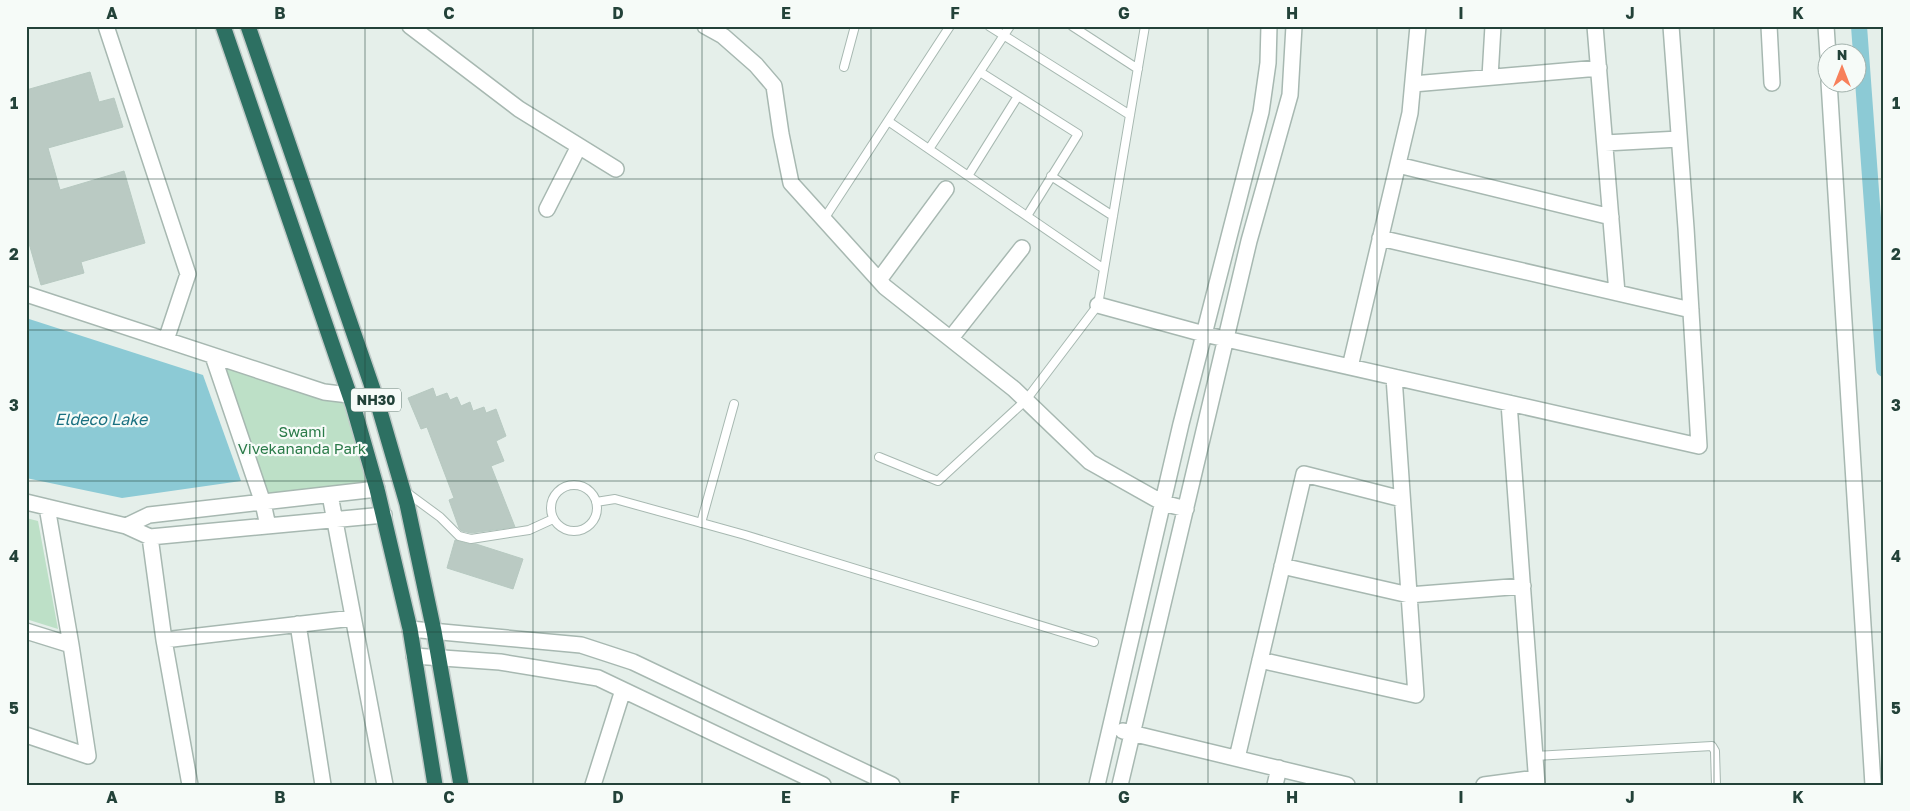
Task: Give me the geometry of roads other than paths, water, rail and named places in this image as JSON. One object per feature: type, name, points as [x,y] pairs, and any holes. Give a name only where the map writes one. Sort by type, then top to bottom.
[{"type":"highway","name":"NH30","points":[[223,26],[349,395],[377,489],[410,629],[435,785]]},
{"type":"highway","name":"NH30","points":[[248,26],[377,401],[402,489],[434,631],[460,785]]},
{"type":"street","points":[[106,26],[188,274],[166,340]]},
{"type":"street","points":[[705,26],[723,36],[756,65],[774,86],[791,183],[879,280],[1026,400],[1090,462],[1163,503],[1186,509]]},
{"type":"street","points":[[1097,785],[1204,334],[1261,112],[1268,63],[1269,26]]},
{"type":"street","points":[[1120,785],[1249,241],[1290,95],[1294,26]]},
{"type":"street","points":[[1350,367],[1410,113],[1418,26]]},
{"type":"street","points":[[1490,77],[1493,26]]},
{"type":"street","points":[[1595,26],[1617,293]]},
{"type":"street","points":[[1098,305],[1204,334],[1699,446],[1671,26]]},
{"type":"street","points":[[1769,26],[1772,83]]},
{"type":"street","points":[[1826,26],[1827,42]]},
{"type":"street","points":[[413,27],[519,109],[616,169]]},
{"type":"street","points":[[1413,84],[1599,68]]},
{"type":"street","points":[[1830,92],[1873,785]]},
{"type":"street","points":[[1605,143],[1679,139]]},
{"type":"street","points":[[547,209],[579,146]]},
{"type":"street","points":[[1398,165],[1611,217]]},
{"type":"street","points":[[879,280],[946,189]]},
{"type":"street","points":[[1380,238],[1691,310]]},
{"type":"street","points":[[951,338],[1022,248]]},
{"type":"street","points":[[27,292],[324,392],[349,395]]},
{"type":"street","points":[[213,356],[263,503],[268,526]]},
{"type":"street","points":[[1260,660],[1416,695],[1394,377]]},
{"type":"street","points":[[1484,785],[1537,781],[1509,403]]},
{"type":"street","points":[[1237,758],[1304,474],[1402,499]]},
{"type":"street","points":[[126,526],[149,515],[377,489]]},
{"type":"street","points":[[330,495],[385,785]]},
{"type":"street","points":[[26,502],[126,526],[150,538],[384,515]]},
{"type":"street","points":[[26,735],[88,756],[47,507]]},
{"type":"street","points":[[150,538],[164,640],[190,785]]},
{"type":"street","points":[[1282,566],[1409,595],[1522,586]]},
{"type":"street","points":[[164,640],[353,618]]},
{"type":"street","points":[[298,624],[323,785]]},
{"type":"street","points":[[410,629],[581,645],[633,662],[892,785]]},
{"type":"street","points":[[26,631],[71,645]]},
{"type":"street","points":[[414,656],[500,662],[598,678],[822,785]]},
{"type":"street","points":[[594,785],[623,690]]},
{"type":"street","points":[[1110,728],[1347,785]]},
{"type":"street","points":[[1276,785],[1279,768]]},
{"type":"lane","points":[[844,67],[855,26]]},
{"type":"lane","points":[[824,219],[950,26]]},
{"type":"lane","points":[[989,26],[1130,115]]},
{"type":"lane","points":[[929,149],[1010,26]]},
{"type":"lane","points":[[1072,26],[1138,68]]},
{"type":"lane","points":[[879,457],[938,482],[1026,400],[1098,305],[1145,26]]},
{"type":"lane","points":[[980,72],[1078,134],[1026,216]]},
{"type":"lane","points":[[968,176],[1018,96]]},
{"type":"lane","points":[[888,121],[1104,269]]},
{"type":"lane","points":[[1051,176],[1113,216]]},
{"type":"lane","points":[[701,522],[734,404]]},
{"type":"lane","points":[[565,486],[584,487],[592,493],[597,511],[587,527],[578,530],[568,530],[559,526],[553,519],[550,509],[552,500],[557,492],[565,486]]},
{"type":"lane","points":[[402,489],[440,517],[459,536],[471,539],[529,530],[553,519]]},
{"type":"lane","points":[[596,502],[615,499],[701,522],[1094,642]]},
{"type":"lane","points":[[1535,756],[1712,746],[1715,750],[1716,785]]},
{"type":"water","name":"Eldeco Lake","points":[[26,318],[203,375],[241,481],[122,498],[26,478]]},
{"type":"waterway","points":[[1859,26],[1884,369]]},
{"type":"park label","name":"Swami Vivekananda Park","points":[[302,440]]}]
